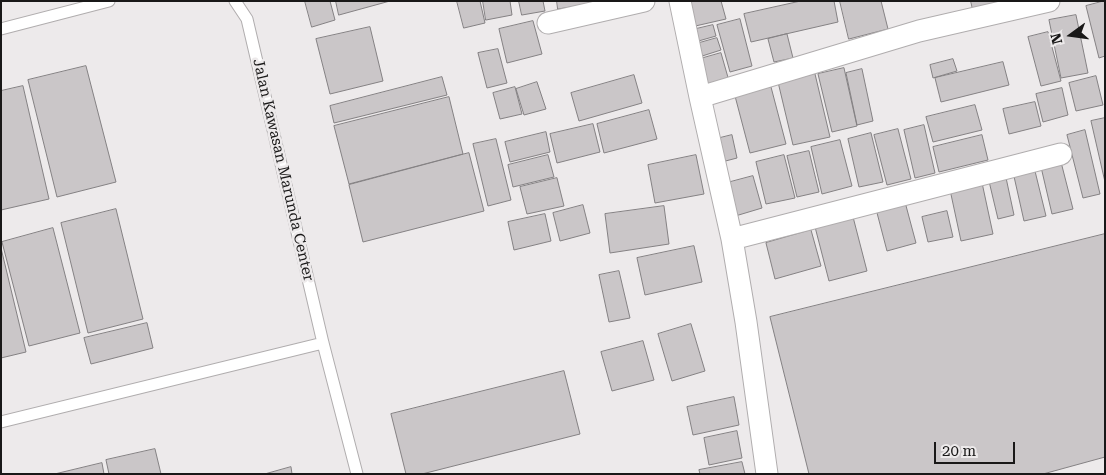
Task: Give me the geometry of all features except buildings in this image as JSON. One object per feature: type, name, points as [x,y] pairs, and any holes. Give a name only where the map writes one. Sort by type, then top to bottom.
[{"type":"street","points":[[548,24],[644,1]]},
{"type":"street","points":[[680,1],[732,239],[746,322],[767,474]]},
{"type":"street","points":[[700,97],[919,31],[1049,1]]},
{"type":"street","points":[[732,239],[1061,154]]},
{"type":"lane","points":[[1,29],[109,1]]},
{"type":"lane","name":"Jalan Kawasan Marunda Center","points":[[234,1],[247,19],[323,343],[357,474]]},
{"type":"lane","points":[[1,422],[323,343]]}]
